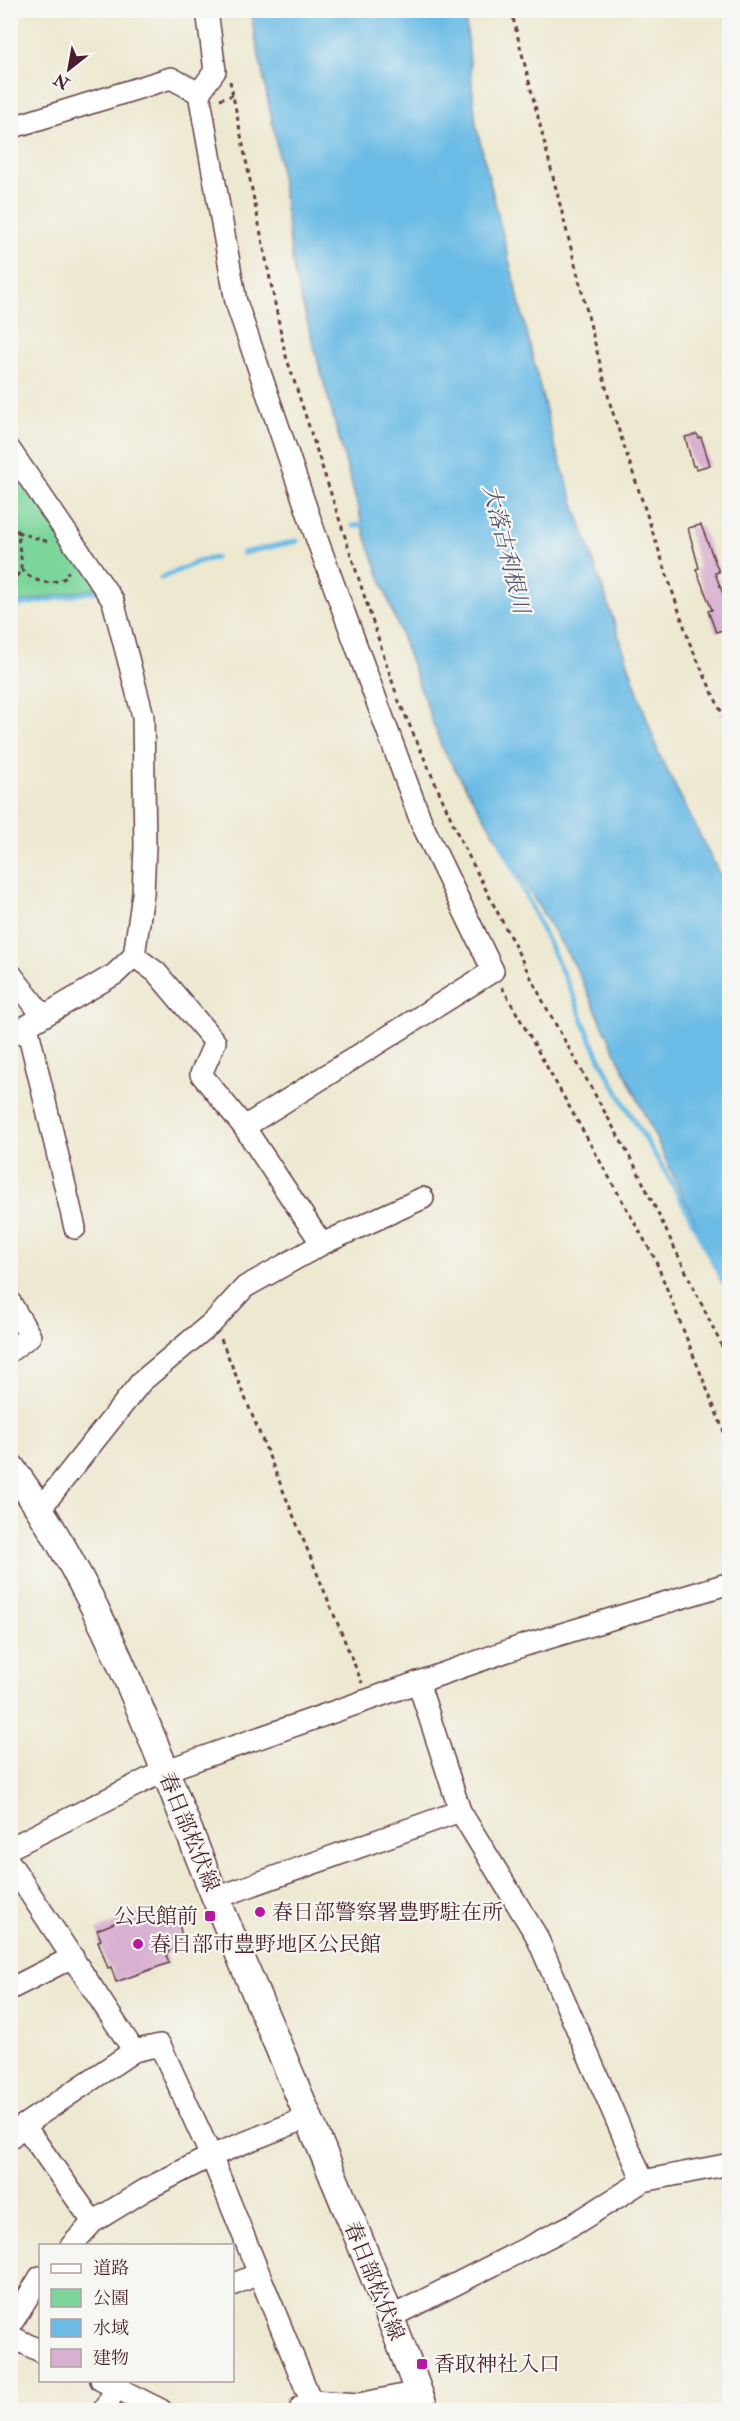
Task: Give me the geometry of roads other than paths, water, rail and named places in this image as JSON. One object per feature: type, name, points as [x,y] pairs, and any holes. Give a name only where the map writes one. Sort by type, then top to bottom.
[{"type":"main road","name":"春日部松伏線","points":[[10,1466],[40,1509],[75,1568],[115,1650],[216,1898],[309,2117],[421,2401]]},
{"type":"street","points":[[207,10],[215,71],[199,93],[236,302],[315,534],[422,824],[493,971],[244,1127]]},
{"type":"street","points":[[10,128],[171,78],[199,93]]},
{"type":"street","points":[[10,450],[112,599],[143,716],[145,846],[143,894],[134,956],[115,974],[27,1026]]},
{"type":"street","points":[[134,956],[156,972],[215,1042],[201,1074],[244,1127],[322,1244]]},
{"type":"street","points":[[10,973],[27,1026],[75,1228]]},
{"type":"street","points":[[40,1509],[141,1382],[214,1321],[245,1287],[322,1244],[423,1198]]},
{"type":"street","points":[[10,1302],[30,1336],[10,1351]]},
{"type":"street","points":[[10,1848],[164,1771],[522,1646],[729,1583]]},
{"type":"street","points":[[418,1682],[460,1811],[536,1935],[643,2181]]},
{"type":"street","points":[[216,1898],[460,1811]]},
{"type":"street","points":[[10,1863],[134,2051]]},
{"type":"street","points":[[10,1989],[73,1956]]},
{"type":"street","points":[[93,2222],[17,2131],[134,2051],[160,2045],[211,2156],[258,2274],[306,2406],[421,2401]]},
{"type":"street","points":[[73,2244],[93,2222],[145,2190],[211,2156],[309,2117]]},
{"type":"street","points":[[389,2318],[576,2223],[643,2181],[729,2164]]},
{"type":"street","points":[[234,2284],[258,2274]]},
{"type":"street","points":[[10,2326],[39,2279]]},
{"type":"street","points":[[10,2336],[39,2350]]},
{"type":"street","points":[[104,2410],[112,2383],[161,2410]]},
{"type":"water","name":"大落古利根川","points":[[250,11],[465,11],[476,125],[554,444],[658,752],[729,893],[729,1294],[575,966],[442,748],[367,541],[294,273],[276,140]]},
{"type":"waterway","points":[[353,526],[367,524]]},
{"type":"waterway","points":[[243,553],[297,541]]},
{"type":"waterway","points":[[161,578],[200,561],[215,558]]},
{"type":"waterway","points":[[10,607],[100,590]]},
{"type":"waterway","points":[[502,845],[575,999],[606,1071],[672,1183],[723,1282],[730,1286]]},
{"type":"place","name":"春日部警察署豊野駐在所","points":[[260,1912]]},
{"type":"place","name":"公民館前","points":[[210,1916]]},
{"type":"place","name":"春日部市豊野地区公民館","points":[[138,1944]]},
{"type":"place","name":"香取神社入口","points":[[422,2364]]}]
